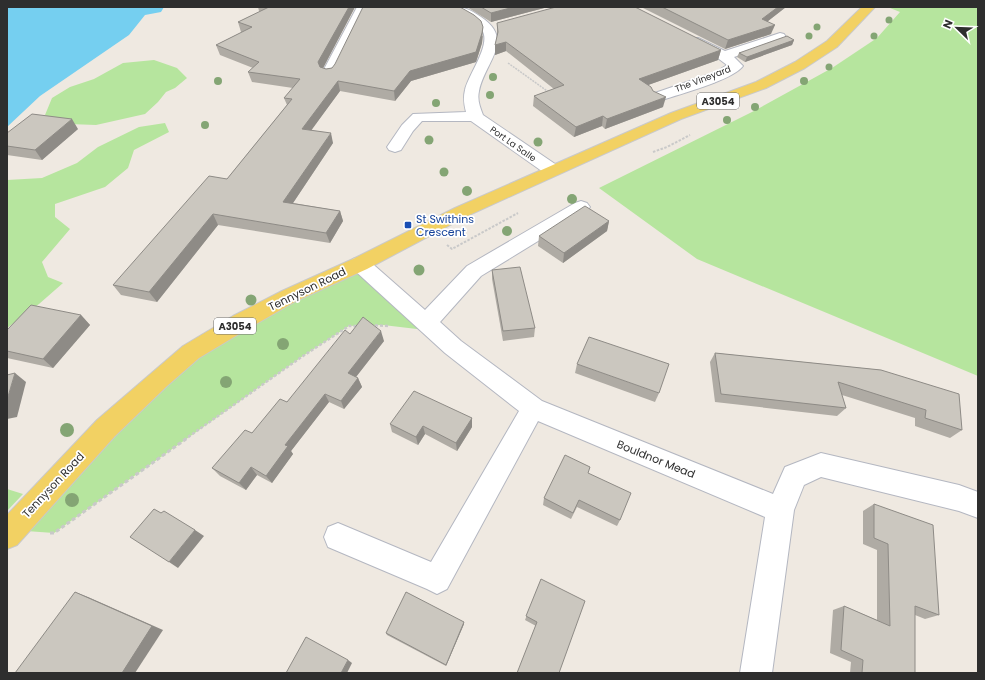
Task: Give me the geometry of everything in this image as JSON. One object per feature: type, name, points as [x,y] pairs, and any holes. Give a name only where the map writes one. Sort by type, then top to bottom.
[{"type":"main road","name":"A3054","points":[[552,170],[676,116],[761,85],[800,65],[832,44],[868,7]]},
{"type":"main road","name":"Tennyson Road","points":[[9,533],[106,428],[159,379],[191,352],[241,322],[289,296],[360,264],[461,212],[552,170]]},
{"type":"street","points":[[329,73],[363,7]]},
{"type":"street","points":[[395,147],[407,128],[418,117],[475,116],[470,96],[477,73],[489,52],[492,38],[488,29],[456,7]]},
{"type":"street","points":[[488,29],[502,25]]},
{"type":"street","name":"The Vineyard","points":[[657,97],[721,75],[736,66],[724,56],[683,36]]},
{"type":"street","points":[[724,56],[780,37]]},
{"type":"street","name":"Port La Salle","points":[[475,116],[506,140],[552,170]]},
{"type":"street","points":[[426,323],[474,270],[581,207]]},
{"type":"street","points":[[338,537],[437,579],[533,408],[453,347],[360,264]]},
{"type":"street","name":"Bouldnor Mead","points":[[533,408],[780,510]]},
{"type":"street","points":[[756,673],[780,510],[794,476],[821,465],[959,498],[978,505]]},
{"type":"path","points":[[489,52],[523,72],[554,96]]},
{"type":"path","points":[[9,533],[54,533],[304,356],[349,326],[390,326]]},
{"type":"green space","points":[[978,7],[978,376],[697,259],[599,188],[754,111],[832,68],[877,38],[900,12],[890,8]]},
{"type":"green space","points":[[154,60],[177,68],[187,78],[175,88],[166,92],[145,114],[96,125],[69,124],[57,121],[45,115],[52,98],[70,87],[94,79],[123,63]]},
{"type":"green space","points":[[165,123],[169,132],[134,150],[128,168],[105,187],[55,204],[55,217],[70,229],[42,262],[48,277],[63,283],[39,304],[7,328],[7,180],[42,178],[77,163],[98,147],[139,127]]},
{"type":"green space","points":[[360,264],[434,331],[383,325],[349,326],[303,356],[54,533],[12,530],[159,379]]},
{"type":"green space","points":[[7,489],[23,494],[7,511]]},
{"type":"water","points":[[7,7],[164,7],[161,12],[145,15],[129,35],[40,96],[7,127]]},
{"type":"building","points":[[269,7],[349,7],[318,62],[320,67],[326,69],[332,68],[335,64],[363,7],[460,7],[481,21],[483,27],[476,52],[410,71],[394,91],[338,81],[302,129],[331,133],[283,202],[340,211],[326,233],[213,214],[149,292],[113,285],[209,176],[227,179],[292,99],[284,98],[300,79],[248,72],[259,62],[216,45],[252,27],[238,22]]},
{"type":"building","points":[[481,7],[514,7],[491,13]]},
{"type":"building","points":[[556,7],[635,7],[721,50],[639,79],[651,87],[653,91],[666,97],[607,119],[603,116],[576,127],[534,96],[564,85],[506,42],[495,45],[498,32],[497,23]]},
{"type":"building","points":[[662,7],[778,7],[762,19],[775,25],[728,40]]},
{"type":"building","points":[[787,36],[794,40],[747,57],[739,53]]},
{"type":"building","points":[[32,114],[72,119],[35,150],[7,146],[7,133]]},
{"type":"building","points":[[585,206],[609,221],[564,253],[539,236]]},
{"type":"building","points":[[520,267],[535,328],[503,331],[492,270]]},
{"type":"building","points":[[31,305],[81,315],[43,359],[7,351],[7,330]]},
{"type":"building","points":[[363,317],[381,331],[348,373],[358,378],[341,401],[325,394],[285,445],[288,446],[266,476],[251,467],[239,483],[212,468],[245,430],[252,433],[280,399],[287,402],[345,330],[350,334]]},
{"type":"building","points":[[589,337],[669,364],[659,393],[577,364]]},
{"type":"building","points":[[715,353],[881,370],[959,394],[962,430],[925,418],[926,410],[838,382],[846,408],[721,394]]},
{"type":"building","points":[[15,373],[7,400],[7,375]]},
{"type":"building","points":[[414,391],[472,418],[456,443],[423,426],[416,437],[390,424]]},
{"type":"building","points":[[565,455],[590,467],[588,473],[631,493],[620,520],[579,500],[573,513],[544,498]]},
{"type":"building","points":[[874,504],[933,525],[939,615],[915,606],[915,673],[862,673],[863,660],[841,650],[844,606],[890,626],[888,544],[874,538]]},
{"type":"building","points":[[154,509],[161,513],[164,511],[195,530],[169,562],[130,537]]},
{"type":"building","points":[[541,579],[585,601],[559,673],[517,673],[537,622],[526,616]]},
{"type":"building","points":[[75,592],[152,626],[122,673],[15,673]]},
{"type":"building","points":[[406,592],[464,622],[446,665],[386,633]]},
{"type":"building","points":[[306,637],[348,660],[341,673],[286,673]]},
{"type":"place","name":"St Swithins Crescent","points":[[408,225]]}]
